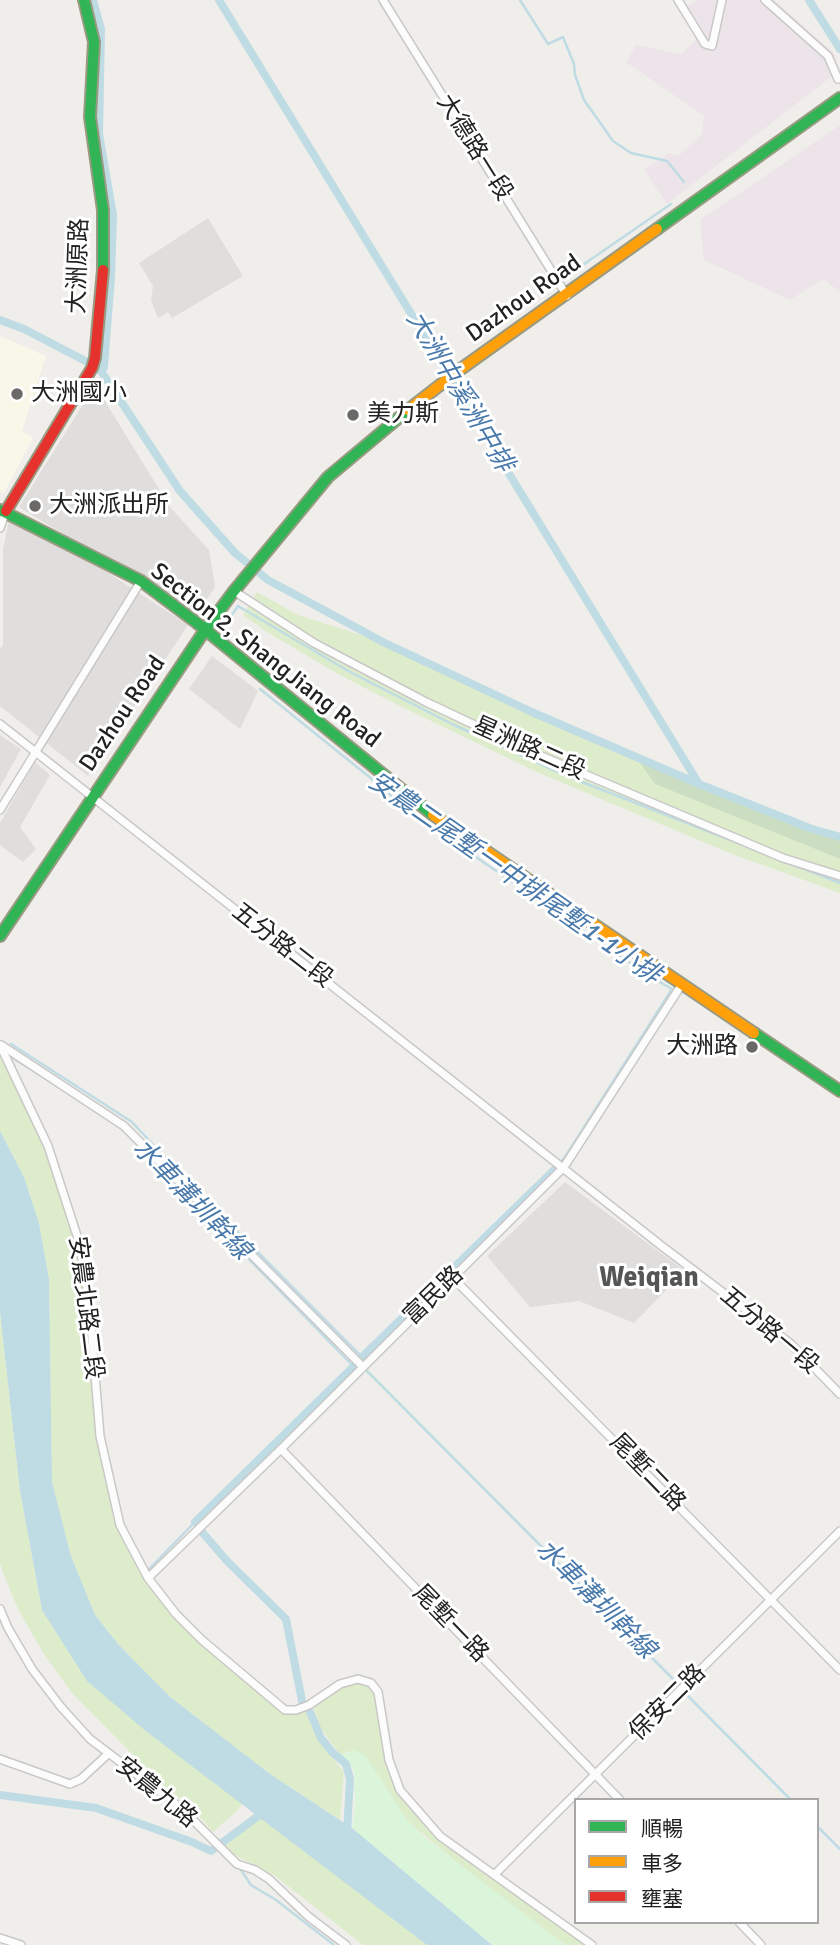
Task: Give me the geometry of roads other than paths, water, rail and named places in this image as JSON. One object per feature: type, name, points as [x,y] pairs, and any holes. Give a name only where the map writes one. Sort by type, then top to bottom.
[{"type":"street","name":"大洲原路","points":[[3,511],[92,368],[95,358],[104,264],[103,210],[90,117],[94,41],[84,0]]},
{"type":"street","name":"大德路一段","points":[[383,0],[566,296]]},
{"type":"street","points":[[678,0],[705,44],[712,46],[722,0]]},
{"type":"street","points":[[765,0],[828,56],[838,79]]},
{"type":"street","name":"Dazhou Road","points":[[0,936],[205,630],[233,591],[328,477],[458,371],[840,98]]},
{"type":"street","points":[[0,528],[3,511]]},
{"type":"street","name":"Section 2, ShangJiang Road","points":[[3,511],[141,581],[205,630],[416,804],[840,1091]]},
{"type":"street","points":[[0,810],[141,581]]},
{"type":"street","name":"星洲路二段","points":[[233,591],[314,643],[426,702],[532,752],[783,858],[840,876]]},
{"type":"street","name":"五分路二段","points":[[0,724],[564,1167]]},
{"type":"street","name":"富民路","points":[[148,1578],[564,1167],[682,984]]},
{"type":"street","points":[[0,1044],[124,1126],[362,1366]]},
{"type":"street","name":"安農北路二段","points":[[0,1044],[48,1146],[80,1245],[89,1301],[100,1436],[120,1525],[148,1578],[176,1614],[202,1640],[285,1710],[296,1710],[309,1705],[340,1684],[358,1679],[371,1684],[378,1692],[389,1760],[400,1790],[440,1836],[495,1874]]},
{"type":"street","name":"五分路一段","points":[[564,1167],[663,1247],[791,1344],[840,1394]]},
{"type":"street","name":"尾塹二路","points":[[453,1278],[840,1670]]},
{"type":"street","name":"尾塹一路","points":[[281,1449],[618,1798]]},
{"type":"street","name":"保安二路","points":[[495,1874],[840,1531]]},
{"type":"street","name":"安農九路","points":[[0,1609],[32,1669],[90,1739],[181,1808],[237,1864],[255,1870],[269,1879],[309,1917],[346,1945]]},
{"type":"street","points":[[0,1759],[70,1784],[81,1779],[108,1754]]},
{"type":"street","points":[[495,1874],[592,1945]]},
{"type":"street","points":[[741,1924],[761,1945]]},
{"type":"street","points":[[0,1938],[21,1945]]},
{"type":"water","points":[[0,1131],[24,1177],[39,1223],[49,1279],[52,1482],[71,1556],[95,1615],[118,1644],[169,1696],[270,1774],[352,1828],[492,1945],[427,1945],[147,1732],[87,1681],[42,1610],[20,1491],[0,1312]]},
{"type":"waterway","points":[[93,0],[101,29],[99,134],[113,215],[111,277],[104,367],[101,371],[180,491],[235,553],[268,580],[383,642],[534,713],[699,784],[812,829],[840,837]]},
{"type":"waterway","name":"大洲中溪洲中排","points":[[219,0],[699,784]]},
{"type":"waterway","points":[[520,0],[548,44],[563,37],[584,100],[613,141],[631,153],[667,161],[684,182]]},
{"type":"waterway","points":[[809,0],[840,49]]},
{"type":"waterway","points":[[535,238],[561,280],[671,204]]},
{"type":"waterway","points":[[0,320],[24,329],[95,366]]},
{"type":"waterway","points":[[221,631],[238,606],[350,672],[452,724],[567,776],[840,883]]},
{"type":"waterway","name":"安農二尾塹一中排尾塹1-1小排","points":[[260,689],[388,792],[397,803],[672,989],[555,1169]]},
{"type":"waterway","points":[[11,1044],[132,1122],[362,1357]]},
{"type":"waterway","name":"水車溝圳幹線","points":[[11,1057],[53,1083]]},
{"type":"waterway","name":"水車溝圳幹線","points":[[120,1127],[353,1366]]},
{"type":"waterway","points":[[362,1357],[555,1169]]},
{"type":"waterway","points":[[195,1522],[354,1366]]},
{"type":"waterway","name":"水車溝圳幹線","points":[[366,1370],[676,1682]]},
{"type":"waterway","points":[[149,1569],[195,1522]]},
{"type":"waterway","points":[[202,1532],[227,1561],[286,1619],[302,1701]]},
{"type":"waterway","points":[[683,1691],[789,1798]]},
{"type":"waterway","points":[[310,1712],[321,1738],[346,1764],[350,1779],[347,1832]]},
{"type":"waterway","points":[[0,1795],[96,1808],[211,1851],[265,1811]]},
{"type":"waterway","points":[[819,1828],[840,1849]]},
{"type":"waterway","points":[[239,1867],[251,1885],[276,1900],[334,1945]]},
{"type":"place","name":"大洲國小","points":[[17,394]]},
{"type":"place","name":"美力斯","points":[[353,415]]},
{"type":"place","name":"大洲派出所","points":[[35,506]]},
{"type":"place","name":"大洲路","points":[[752,1047]]},
{"type":"district","name":"Weiqian","points":[[649,1279]]}]
